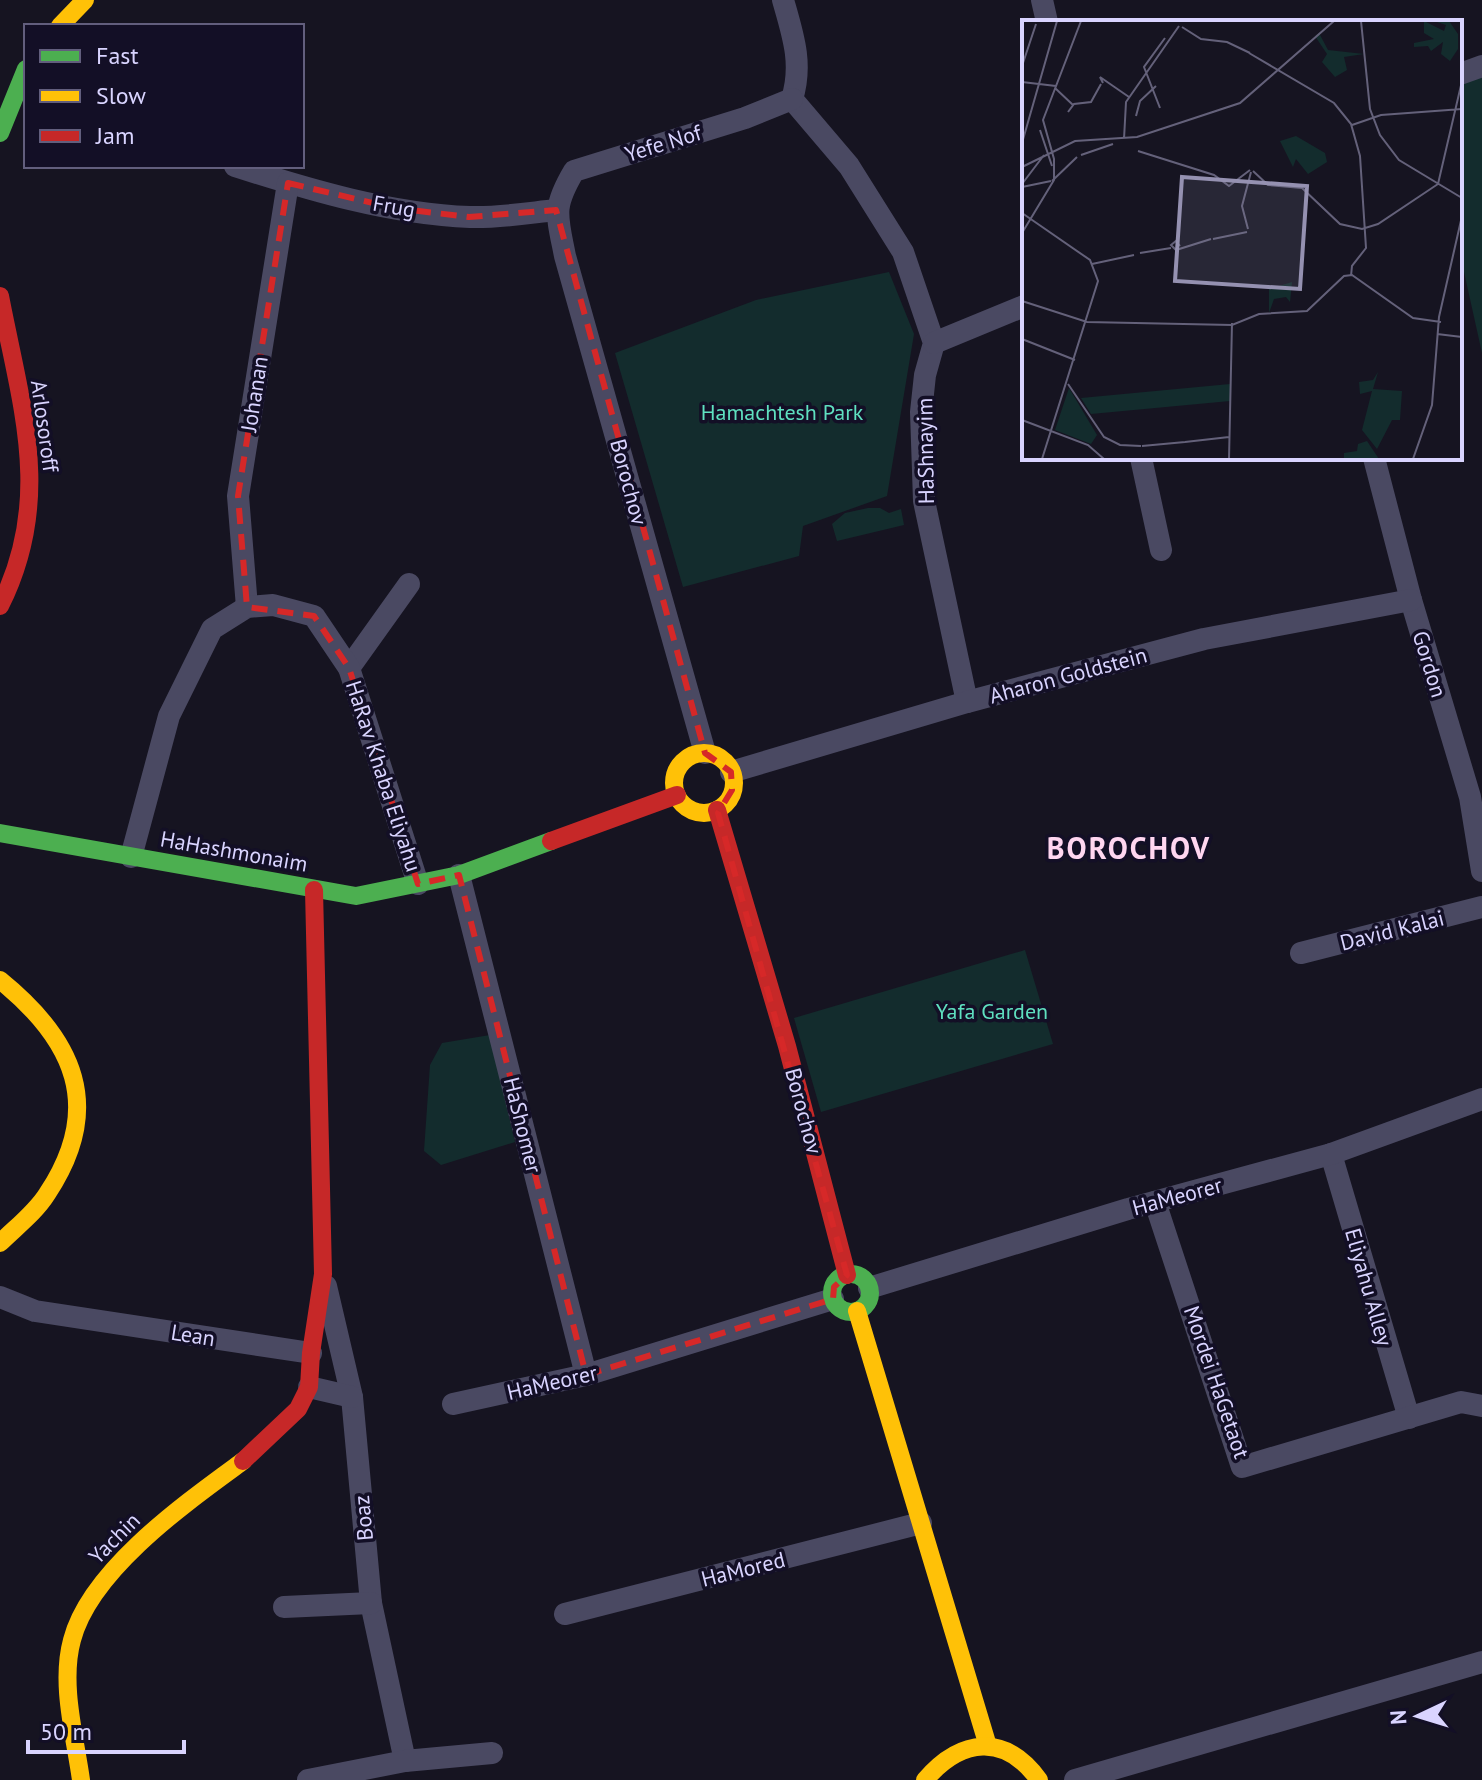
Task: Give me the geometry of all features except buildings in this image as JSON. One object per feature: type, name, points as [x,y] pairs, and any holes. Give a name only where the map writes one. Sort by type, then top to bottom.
[{"type":"street","points":[[66,23],[85,0]]},
{"type":"street","points":[[783,0],[798,55],[797,81],[792,99],[849,166],[903,252],[934,343],[1022,307]]},
{"type":"street","points":[[1042,0],[1047,20]]},
{"type":"street","points":[[1462,73],[1482,66]]},
{"type":"street","points":[[1,127],[22,97],[17,87],[24,73]]},
{"type":"street","name":"Yefe Nof","points":[[556,210],[574,171],[745,118],[792,99]]},
{"type":"street","name":"Frug","points":[[241,168],[288,183],[394,208],[469,217],[556,210]]},
{"type":"street","name":"Johanan","points":[[247,607],[238,496],[288,183]]},
{"type":"street","name":"Borochov","points":[[556,210],[565,256],[705,753]]},
{"type":"street","name":"Arlosoroff","points":[[0,296],[28,463],[30,507],[23,546],[0,606]]},
{"type":"street","name":"HaShnayim","points":[[934,343],[925,375],[921,412],[924,501],[967,702]]},
{"type":"street","points":[[1141,460],[1161,550]]},
{"type":"street","name":"Gordon","points":[[1375,460],[1411,600],[1470,797],[1482,871]]},
{"type":"street","name":"HaRav Khaba Eliyahu","points":[[349,668],[409,584]]},
{"type":"street","name":"Aharon Goldstein","points":[[731,772],[967,702],[1204,639],[1411,600]]},
{"type":"street","name":"HaRav Khaba Eliyahu","points":[[247,607],[273,605],[314,616],[349,668],[418,884]]},
{"type":"street","points":[[131,857],[169,716],[212,629],[247,607]]},
{"type":"street","points":[[705,753],[721,759],[731,772],[729,798],[717,810],[705,813],[683,805],[674,786],[679,766],[695,754],[705,753]]},
{"type":"street","points":[[459,875],[677,795]]},
{"type":"street","name":"Borochov","points":[[717,810],[787,1046],[847,1275]]},
{"type":"street","name":"HaHashmonaim","points":[[0,833],[356,896],[459,875]]},
{"type":"street","name":"HaShomer","points":[[459,875],[586,1375]]},
{"type":"street","name":"Boaz","points":[[311,1353],[323,1274],[314,890]]},
{"type":"street","name":"David Kalai","points":[[1301,953],[1482,907]]},
{"type":"street","points":[[0,980],[38,1013],[65,1048],[75,1072],[79,1104],[76,1133],[62,1170],[47,1194],[0,1243]]},
{"type":"street","name":"HaMeorer","points":[[869,1288],[1155,1202],[1331,1154],[1482,1099]]},
{"type":"street","name":"Eliyahu Alley","points":[[1331,1154],[1409,1418]]},
{"type":"street","name":"Mordei HaGetaot","points":[[1155,1202],[1242,1467],[1461,1402],[1482,1406]]},
{"type":"street","name":"Boaz","points":[[323,1274],[352,1397],[371,1603],[405,1761]]},
{"type":"street","points":[[847,1275],[863,1278],[869,1288],[869,1299],[857,1311],[845,1311],[833,1299],[834,1287],[847,1275]]},
{"type":"street","name":"Lean","points":[[0,1297],[35,1311],[311,1353]]},
{"type":"street","name":"HaMeorer","points":[[453,1404],[586,1375],[833,1299]]},
{"type":"street","points":[[857,1311],[988,1746]]},
{"type":"street","points":[[311,1353],[309,1387],[352,1397]]},
{"type":"street","name":"Yachin","points":[[81,1780],[68,1669],[72,1639],[90,1599],[114,1569],[181,1508],[249,1456],[298,1409],[309,1387]]},
{"type":"street","name":"HaMored","points":[[565,1614],[921,1523]]},
{"type":"street","points":[[284,1607],[371,1603]]},
{"type":"street","points":[[1075,1780],[1481,1667]]},
{"type":"street","points":[[925,1780],[933,1767],[948,1755],[968,1747],[988,1746],[1023,1759],[1039,1780]]},
{"type":"street","points":[[308,1780],[405,1761],[492,1753]]},
{"type":"highlighted area","points":[[288,183],[394,208],[469,217],[556,210],[705,753],[731,772],[732,790],[718,813],[847,1275],[834,1287],[833,1299],[586,1375],[459,875],[418,884],[349,668],[314,616],[247,607],[238,496]]},
{"type":"green space","points":[[1482,76],[1482,353],[1462,263],[1462,81]]},
{"type":"green space","name":"Hamachtesh Park","points":[[889,272],[914,334],[887,496],[803,526],[799,556],[683,587],[615,353],[756,300]]},
{"type":"green space","points":[[880,508],[889,513],[901,509],[904,525],[837,541],[832,524],[845,513]]},
{"type":"green space","name":"Yafa Garden","points":[[1025,950],[1053,1044],[821,1112],[794,1018]]},
{"type":"green space","points":[[490,1035],[515,1142],[441,1165],[424,1151],[430,1065],[442,1043]]},
{"type":"traffic: fast","points":[[0,133],[24,74]]},
{"type":"traffic: fast","points":[[0,833],[356,896],[459,875],[551,841]]},
{"type":"traffic: fast","points":[[851,1274],[864,1280],[870,1293],[864,1306],[851,1312],[838,1306],[832,1293],[838,1280],[851,1274]]},
{"type":"traffic: slow","points":[[62,24],[85,0]]},
{"type":"traffic: slow","points":[[704,753],[725,762],[734,783],[725,804],[704,813],[683,804],[674,783],[683,762],[704,753]]},
{"type":"traffic: slow","points":[[0,980],[26,1003],[63,1051],[73,1077],[77,1104],[75,1132],[65,1162],[42,1201],[0,1243]]},
{"type":"traffic: slow","points":[[857,1311],[988,1746]]},
{"type":"traffic: slow","points":[[81,1780],[68,1674],[72,1640],[82,1614],[98,1588],[143,1540],[243,1461]]},
{"type":"traffic: slow","points":[[925,1780],[953,1756],[983,1747],[1012,1754],[1039,1780]]},
{"type":"traffic: jam","points":[[0,296],[23,414],[29,490],[26,528],[16,566],[0,606]]},
{"type":"traffic: jam","points":[[551,841],[677,795]]},
{"type":"traffic: jam","points":[[717,810],[787,1046],[847,1275]]},
{"type":"traffic: jam","points":[[243,1461],[298,1409],[309,1387],[323,1274],[314,890]]},
{"type":"district","name":"BOROCHOV","points":[[1129,847]]}]
